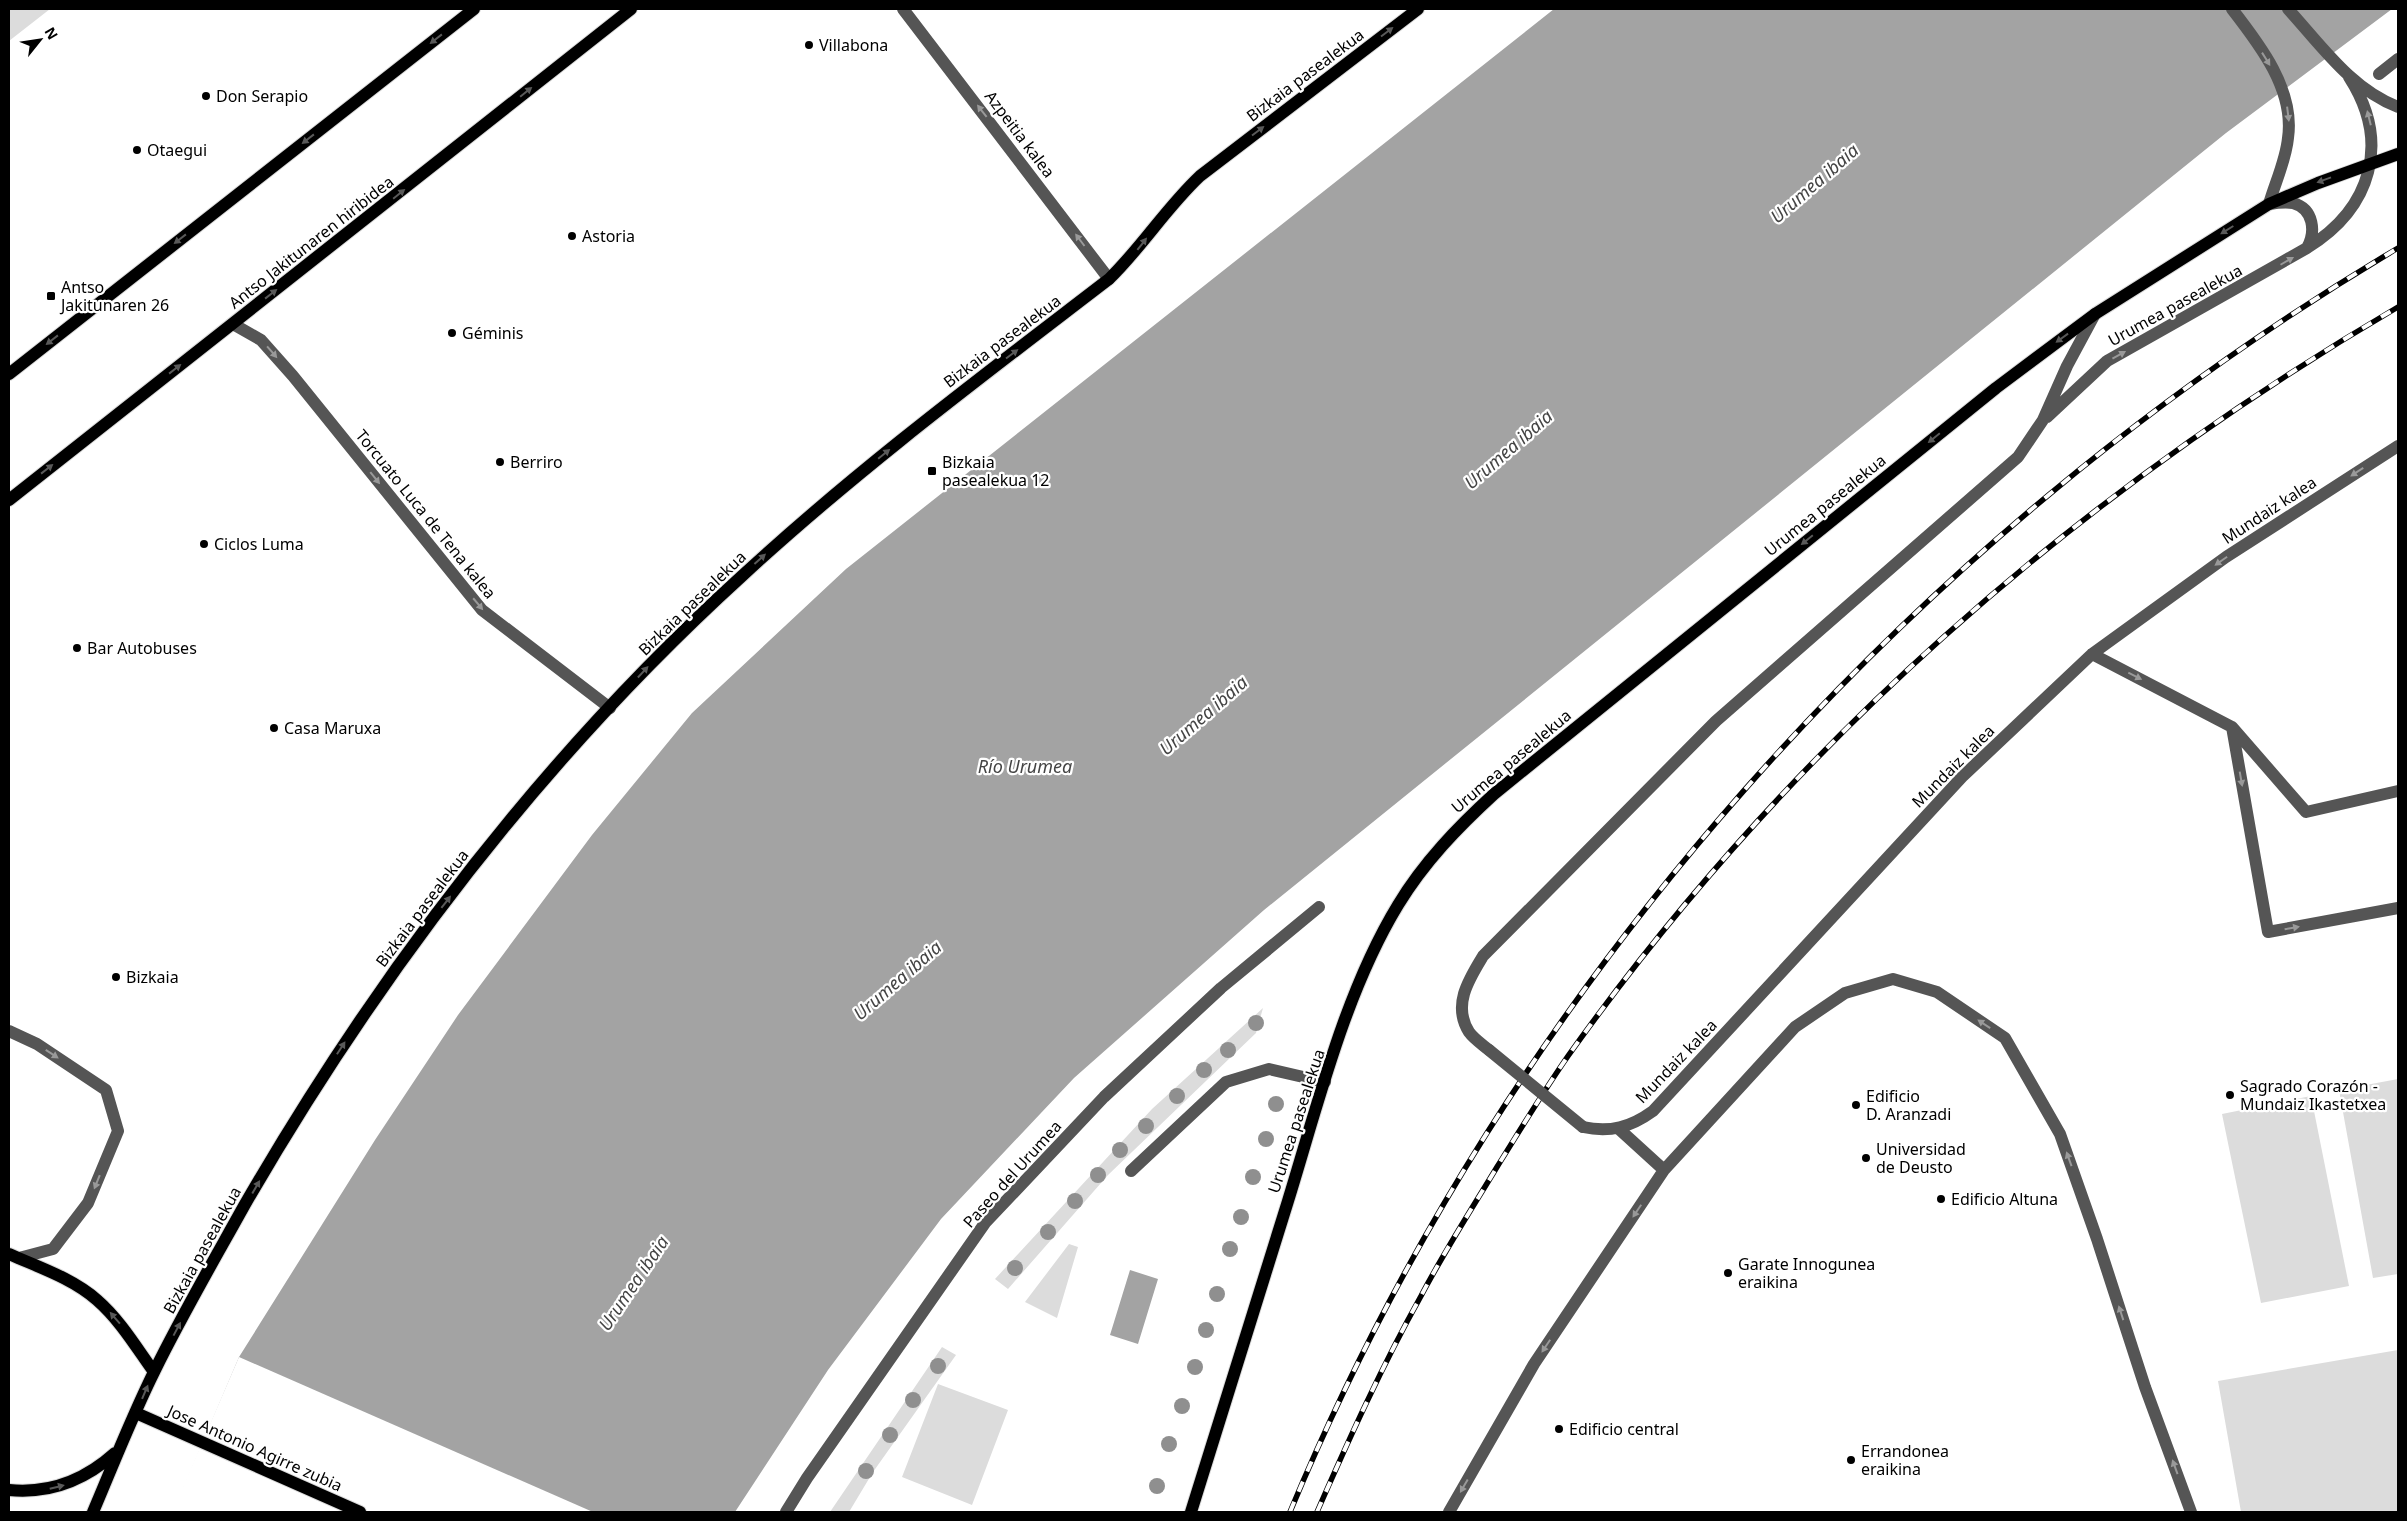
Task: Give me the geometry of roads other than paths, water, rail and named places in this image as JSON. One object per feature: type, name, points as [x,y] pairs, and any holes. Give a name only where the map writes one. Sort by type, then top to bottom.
[{"type":"main road","points":[[9,374],[474,9]]},
{"type":"main road","name":"Antso Jakitunaren hiribidea","points":[[9,500],[631,9]]},
{"type":"main road","name":"Bizkaia pasealekua","points":[[119,1449],[154,1372],[285,1136],[349,1036],[417,939],[490,845],[610,708],[651,664],[739,578],[830,498],[924,421],[1109,279],[1132,257],[1182,193],[1200,176],[1418,9]]},
{"type":"main road","name":"Urumea pasealekua","points":[[1192,1512],[1325,1082],[1356,992],[1375,947],[1399,904],[1427,863],[1458,827],[1494,794],[1996,388],[2095,314],[2269,204],[2318,183],[2398,154]]},
{"type":"main road","points":[[14,1256],[64,1279],[96,1299],[122,1327],[154,1372]]},
{"type":"main road","name":"Jose Antonio Agirre zubia","points":[[136,1413],[360,1512]]},
{"type":"main road","points":[[9,1490],[44,1490],[66,1484],[92,1472],[119,1449]]},
{"type":"main road","points":[[93,1512],[119,1449]]},
{"type":"street","name":"Azpeitia kalea","points":[[903,9],[1109,279]]},
{"type":"street","points":[[2232,9],[2253,37],[2283,90],[2289,121],[2288,138],[2269,204],[2293,204],[2303,209],[2310,217],[2314,228],[2313,238],[2307,248]]},
{"type":"street","points":[[2288,9],[2349,77],[2364,90],[2398,107]]},
{"type":"street","points":[[2379,74],[2398,59]]},
{"type":"street","name":"Urumea pasealekua","points":[[2043,420],[2107,362],[2322,240],[2347,214],[2367,178],[2372,135],[2368,114],[2361,94],[2349,77]]},
{"type":"street","name":"Urumea pasealekua","points":[[2043,420],[2067,366],[2095,314]]},
{"type":"street","name":"Torcuato Luca de Tena kalea","points":[[233,324],[261,340],[293,376],[482,610],[610,708]]},
{"type":"street","name":"Mundaiz kalea","points":[[2043,420],[2018,457],[1716,721],[1483,956],[1466,984],[1462,1009],[1469,1031],[1489,1050],[1583,1127],[1600,1131],[1619,1129],[1638,1122],[1653,1112],[1962,777],[2092,654],[2226,557],[2398,446]]},
{"type":"street","points":[[2092,654],[2232,727],[2306,812],[2398,791]]},
{"type":"street","points":[[2232,727],[2268,932],[2398,908]]},
{"type":"street","name":"Paseo del Urumea","points":[[786,1512],[807,1478],[985,1223],[1104,1097],[1221,988],[1319,908]]},
{"type":"street","points":[[1449,1512],[1534,1364],[1664,1170],[1795,1027],[1845,993],[1893,980],[1937,992],[2005,1038],[2060,1134],[2097,1239],[2145,1387],[2192,1512]]},
{"type":"street","points":[[9,1031],[37,1044],[106,1090],[118,1131],[88,1203],[53,1249],[14,1256]]},
{"type":"street","points":[[1131,1171],[1226,1082],[1268,1069],[1325,1082]]},
{"type":"street","points":[[1619,1129],[1664,1170]]},
{"type":"water","name":"Río Urumea","points":[[1554,9],[2392,9],[2226,133],[1264,910],[1074,1078],[941,1219],[828,1370],[735,1512],[173,1512],[239,1357],[375,1140],[458,1015],[592,835],[692,713],[846,569]]},
{"type":"water","points":[[1130,1270],[1158,1279],[1138,1344],[1110,1335]]},
{"type":"railway","points":[[1290,1512],[1380,1319],[1486,1134],[1608,958],[1743,792],[1890,637],[2050,494],[2219,364],[2398,248]]},
{"type":"railway","points":[[1317,1512],[1366,1403],[1407,1322],[1448,1247],[1532,1111],[1568,1056],[1653,943],[1745,835],[1841,734],[1943,637],[2050,546],[2162,461],[2278,381],[2398,307]]},
{"type":"place","name":"Villabona","points":[[809,45]]},
{"type":"place","name":"Don Serapio","points":[[206,96]]},
{"type":"place","name":"Otaegui","points":[[137,150]]},
{"type":"place","name":"Astoria","points":[[572,236]]},
{"type":"place","name":"Antso Jakitunaren 26","points":[[51,296]]},
{"type":"place","name":"Géminis","points":[[452,333]]},
{"type":"place","name":"Berriro","points":[[500,462]]},
{"type":"place","name":"Bizkaia pasealekua 12","points":[[932,471]]},
{"type":"place","name":"Ciclos Luma","points":[[204,544]]},
{"type":"place","name":"Bar Autobuses","points":[[77,648]]},
{"type":"place","name":"Casa Maruxa","points":[[274,728]]},
{"type":"place","name":"Bizkaia","points":[[116,977]]},
{"type":"place","name":"Sagrado Corazón - Mundaiz Ikastetxea","points":[[2230,1095]]},
{"type":"place","name":"Edificio D. Aranzadi","points":[[1856,1105]]},
{"type":"place","name":"Universidad de Deusto","points":[[1866,1158]]},
{"type":"place","name":"Edificio Altuna","points":[[1941,1199]]},
{"type":"place","name":"Garate Innogunea eraikina","points":[[1728,1273]]},
{"type":"place","name":"Edificio central","points":[[1559,1429]]},
{"type":"place","name":"Errandonea eraikina","points":[[1851,1460]]},
{"type":"water label","name":"Urumea ibaia","points":[[1814,183]]},
{"type":"water label","name":"Urumea ibaia","points":[[1508,449]]},
{"type":"water label","name":"Urumea ibaia","points":[[1203,715]]},
{"type":"water label","name":"Urumea ibaia","points":[[897,980]]},
{"type":"water label","name":"Urumea ibaia","points":[[633,1283]]}]
